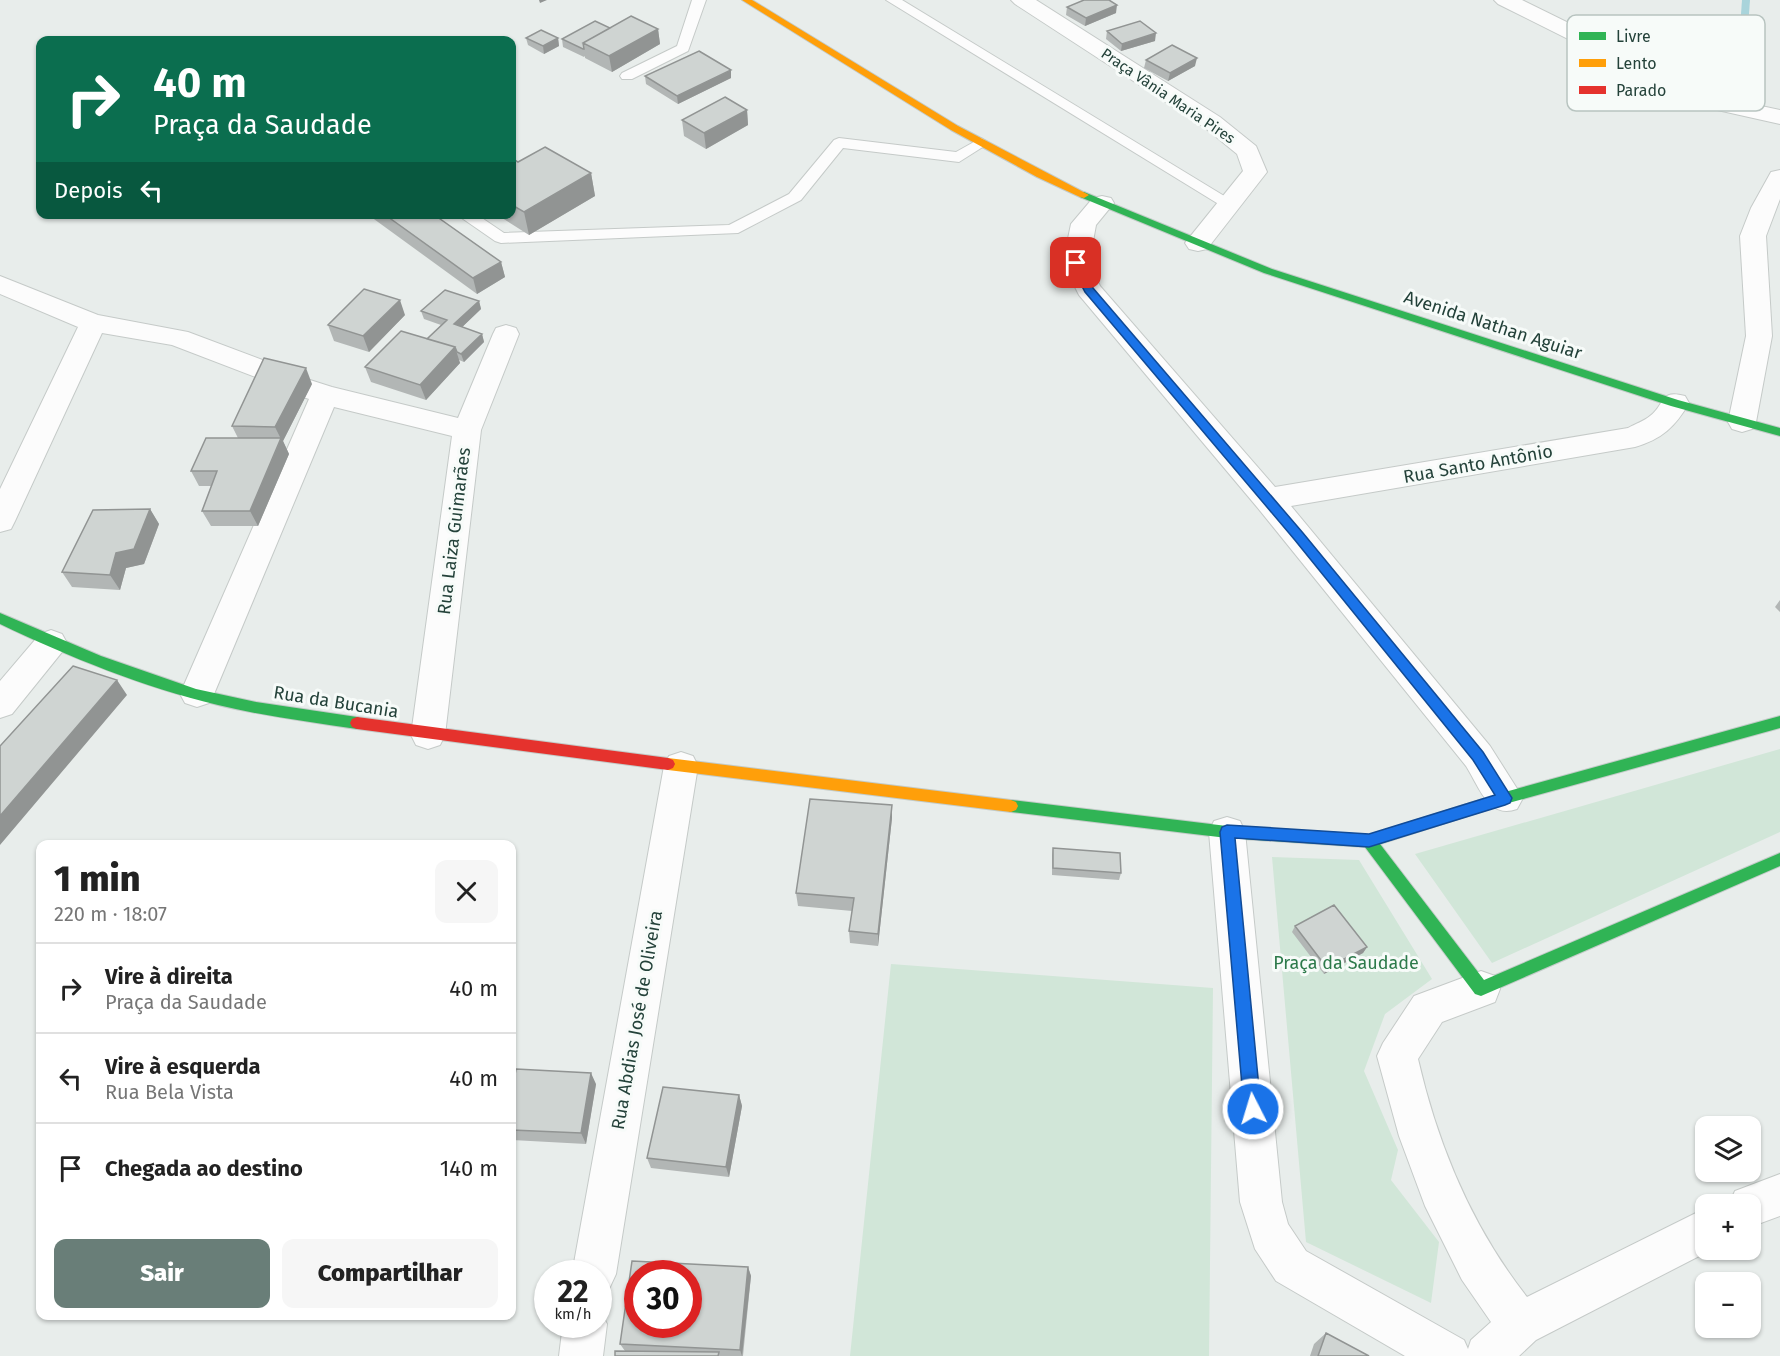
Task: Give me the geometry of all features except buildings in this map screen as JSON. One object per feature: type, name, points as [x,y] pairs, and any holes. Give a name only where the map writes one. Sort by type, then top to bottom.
[{"type":"main road","name":"Avenida Nathan Aguiar","points":[[746,0],[981,143],[1043,177],[1198,243],[1268,271],[1675,404],[1780,432]]},
{"type":"main road","name":"Rua da Bucania","points":[[0,618],[51,643],[197,694],[293,715],[429,735],[1227,832]]},
{"type":"main road","points":[[1227,832],[1369,841],[1505,798],[1780,722]]},
{"type":"main road","points":[[1369,841],[1481,989],[1780,859]]},
{"type":"street","name":"Praça Vânia Maria Pires","points":[[1022,0],[1212,122],[1248,151],[1255,172],[1231,205],[1198,243]]},
{"type":"street","points":[[1505,0],[1567,31]]},
{"type":"street","points":[[1753,111],[1780,117]]},
{"type":"street","points":[[1742,422],[1759,336],[1753,236],[1763,208],[1780,177]]},
{"type":"street","points":[[1102,202],[1084,224],[1076,263],[1088,289],[1268,500],[1478,756],[1505,798]]},
{"type":"street","points":[[0,284],[93,323],[178,338],[272,374]]},
{"type":"street","points":[[0,521],[93,323]]},
{"type":"street","name":"Rua Laiza Guimarães","points":[[429,735],[467,430],[506,334]]},
{"type":"street","points":[[197,694],[318,392],[467,430]]},
{"type":"street","name":"Rua Santo Antônio","points":[[1268,500],[1635,437],[1662,422],[1675,404]]},
{"type":"street","points":[[0,704],[51,643]]},
{"type":"street","name":"Rua Abdias José de Oliveira","points":[[596,1260],[681,766]]},
{"type":"street","points":[[1227,832],[1261,1202],[1270,1234],[1291,1266],[1448,1356]]},
{"type":"street","points":[[1481,989],[1428,1009],[1397,1056],[1406,1099],[1445,1200],[1477,1266],[1520,1324]]},
{"type":"street","points":[[1761,1202],[1780,1195]]},
{"type":"street","points":[[1486,1356],[1520,1324],[1695,1235]]},
{"type":"street","points":[[581,1356],[583,1338]]},
{"type":"lane","points":[[627,76],[683,48],[699,0]]},
{"type":"lane","points":[[893,0],[1231,205]]},
{"type":"lane","points":[[472,219],[501,238],[732,230],[795,197],[839,143],[959,157],[981,143]]},
{"type":"green space","name":"Praça da Saudade","points":[[1780,749],[1780,832],[1492,963],[1415,854]]},
{"type":"green space","name":"Praça da Saudade","points":[[1272,857],[1359,860],[1432,979],[1385,1014],[1364,1071],[1398,1150],[1391,1180],[1439,1242],[1431,1303],[1306,1242]]},
{"type":"green space","points":[[891,964],[1213,988],[1209,1356],[850,1356]]},
{"type":"waterway","points":[[1745,15],[1746,0]]},
{"type":"traffic: fast","points":[[1084,195],[1268,271],[1675,403],[1780,432]]},
{"type":"traffic: fast","points":[[0,618],[96,660],[196,694],[256,708],[357,723]]},
{"type":"traffic: fast","points":[[1011,806],[1227,832],[1369,841],[1505,798],[1780,722]]},
{"type":"traffic: fast","points":[[1369,841],[1481,989],[1780,859]]},
{"type":"traffic: slow","points":[[746,0],[955,128],[997,152],[1084,195]]},
{"type":"traffic: slow","points":[[668,764],[1011,806]]},
{"type":"traffic: jam","points":[[357,723],[668,764]]},
{"type":"route","points":[[1076,263],[1088,289],[1298,536],[1478,756],[1505,798],[1369,841],[1227,832],[1253,1109]]}]
